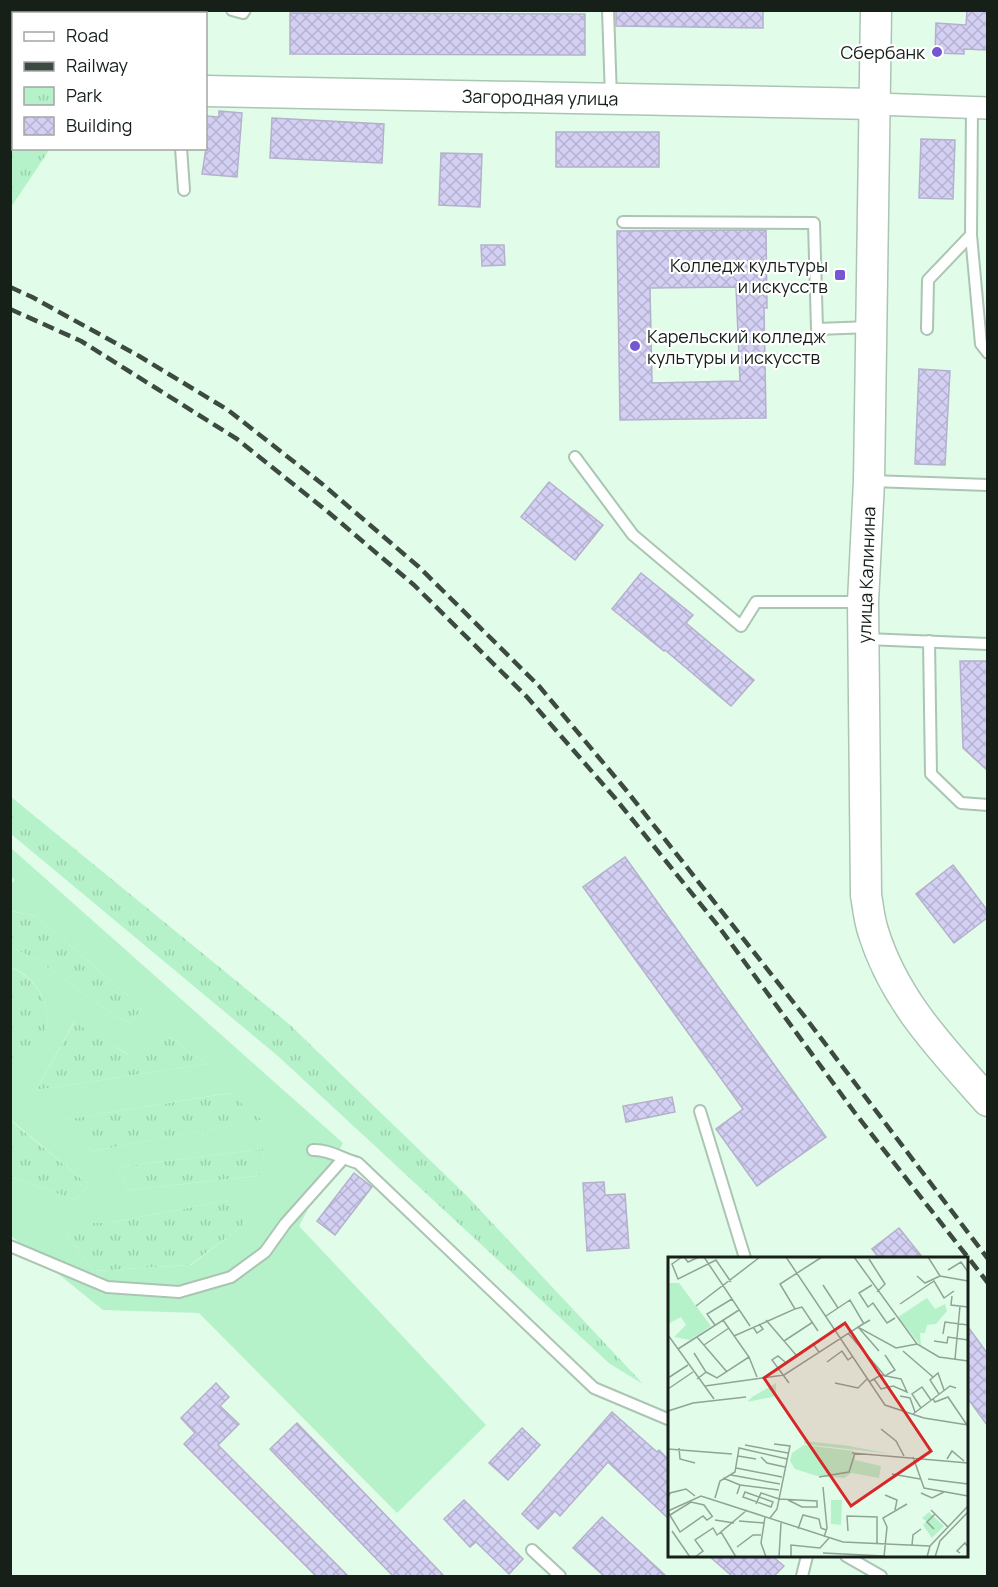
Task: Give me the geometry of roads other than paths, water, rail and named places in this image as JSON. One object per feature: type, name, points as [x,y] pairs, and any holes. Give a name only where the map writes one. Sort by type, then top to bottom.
[{"type":"main road","name":"улица Калинина","points":[[876,10],[869,481],[862,602],[866,895],[873,930],[900,994],[924,1029],[987,1101]]},
{"type":"main road","name":"Загородная улица","points":[[207,91],[875,104]]},
{"type":"street","points":[[875,104],[980,107]]},
{"type":"lane","points":[[232,10],[243,13],[245,10]]},
{"type":"lane","points":[[608,10],[611,99]]},
{"type":"lane","points":[[980,107],[971,235],[981,344],[987,353]]},
{"type":"lane","points":[[181,150],[184,190]]},
{"type":"lane","points":[[623,222],[814,223],[817,329],[871,327]]},
{"type":"lane","points":[[927,329],[928,280],[971,235]]},
{"type":"lane","points":[[575,457],[633,535],[741,626],[756,602],[862,602]]},
{"type":"lane","points":[[869,481],[987,485]]},
{"type":"lane","points":[[863,639],[987,644]]},
{"type":"lane","points":[[928,641],[931,774],[961,803],[987,805]]},
{"type":"lane","points":[[700,1111],[745,1257]]},
{"type":"lane","points":[[313,1150],[323,1149],[343,1159],[358,1163],[594,1388],[668,1420]]},
{"type":"lane","points":[[10,1246],[107,1287],[179,1292],[231,1277],[265,1252],[285,1224],[343,1159]]},
{"type":"lane","points":[[532,1550],[560,1576]]},
{"type":"lane","points":[[801,1576],[807,1557]]},
{"type":"lane","points":[[848,1557],[881,1576]]},
{"type":"railway","points":[[10,287],[139,356],[228,410],[321,483],[419,567],[539,686],[626,790],[805,1017],[988,1259]]},
{"type":"railway","points":[[10,309],[81,341],[237,439],[414,585],[527,697],[615,798],[719,927],[855,1113],[968,1257]]},
{"type":"railway","points":[[968,1257],[988,1283]]},
{"type":"place","name":"Сбербанк","points":[[937,52]]},
{"type":"place","name":"Колледж культуры и искусств","points":[[840,275]]},
{"type":"place","name":"Карельский колледж культуры и искусств","points":[[635,346]]}]
